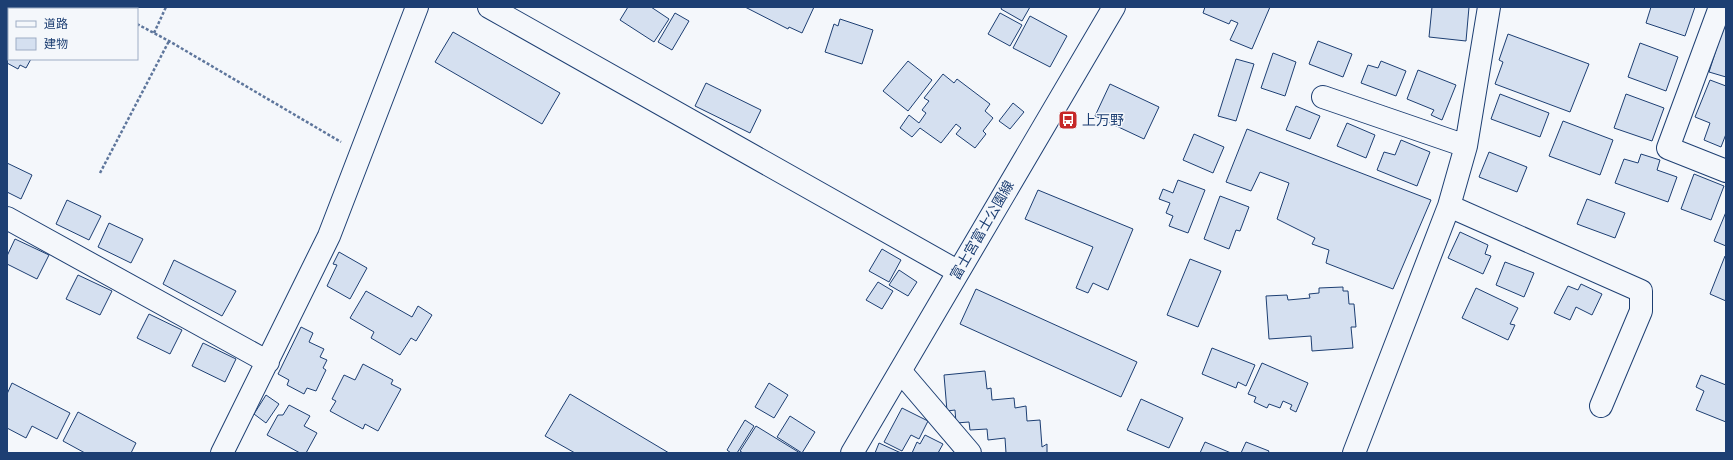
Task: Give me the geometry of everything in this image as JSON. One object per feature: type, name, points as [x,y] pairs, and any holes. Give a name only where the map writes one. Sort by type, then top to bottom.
[{"type":"street","points":[[222,453],[329,236],[362,154],[417,7]]},
{"type":"street","points":[[489,7],[957,271]]},
{"type":"street","name":"富士宮富士公園線","points":[[852,453],[901,372],[957,271],[1114,7]]},
{"type":"street","points":[[1354,453],[1449,206],[1466,146],[1489,7]]},
{"type":"street","points":[[1720,7],[1668,148],[1726,171]]},
{"type":"street","points":[[1323,97],[1466,146]]},
{"type":"street","points":[[1449,206],[1641,291],[1641,311],[1601,406]]},
{"type":"street","points":[[7,218],[268,362]]},
{"type":"street","points":[[901,372],[970,453]]},
{"type":"path","points":[[154,33],[166,7]]},
{"type":"path","points":[[138,25],[169,41],[362,154]]},
{"type":"path","points":[[100,173],[169,41]]},
{"type":"building","points":[[24,7],[49,7],[48,8]]},
{"type":"building","points":[[628,7],[651,7],[669,19],[654,42],[620,20]]},
{"type":"building","points":[[745,7],[814,7],[802,33],[789,27],[788,29]]},
{"type":"building","points":[[1002,7],[1030,7],[1022,21],[1001,9]]},
{"type":"building","points":[[1205,7],[1270,7],[1252,49],[1230,40],[1238,23],[1231,20],[1229,24],[1203,13]]},
{"type":"building","points":[[1432,7],[1469,7],[1466,41],[1429,37]]},
{"type":"building","points":[[1651,7],[1695,7],[1685,36],[1646,23]]},
{"type":"building","points":[[675,13],[689,21],[672,50],[658,42]]},
{"type":"building","points":[[1000,13],[1022,25],[1010,46],[988,34]]},
{"type":"building","points":[[1030,16],[1067,36],[1050,67],[1013,48]]},
{"type":"building","points":[[840,19],[873,30],[862,64],[825,52],[834,24],[838,26]]},
{"type":"building","points":[[1725,22],[1726,23],[1726,77],[1709,72]]},
{"type":"building","points":[[7,29],[8,60],[30,60],[26,68],[20,65],[18,69],[7,63]]},
{"type":"building","points":[[453,32],[560,93],[542,124],[435,62]]},
{"type":"building","points":[[1508,34],[1589,64],[1570,112],[1495,84],[1503,62],[1499,60]]},
{"type":"building","points":[[1318,41],[1352,54],[1343,77],[1309,64]]},
{"type":"building","points":[[1640,43],[1678,57],[1666,91],[1628,77]]},
{"type":"building","points":[[1273,53],[1296,62],[1285,96],[1261,88]]},
{"type":"building","points":[[1236,59],[1254,64],[1236,121],[1218,116]]},
{"type":"building","points":[[908,61],[932,80],[908,111],[883,91]]},
{"type":"building","points":[[1381,61],[1406,71],[1396,96],[1361,83],[1368,65],[1378,68]]},
{"type":"building","points":[[1418,70],[1456,85],[1442,120],[1431,115],[1434,110],[1407,99]]},
{"type":"building","points":[[943,74],[954,83],[957,79],[990,104],[985,111],[993,118],[983,131],[986,134],[975,148],[956,134],[961,128],[956,124],[941,143],[920,128],[912,137],[900,128],[909,115],[919,123],[926,113],[922,110],[929,101],[924,98]]},
{"type":"building","points":[[1710,80],[1726,86],[1726,134],[1721,147],[1704,140],[1710,123],[1695,117]]},
{"type":"building","points":[[706,83],[761,110],[750,133],[695,106]]},
{"type":"building","points":[[1110,84],[1159,107],[1144,139],[1095,116]]},
{"type":"building","points":[[1500,94],[1549,113],[1540,137],[1491,119]]},
{"type":"building","points":[[1626,94],[1664,108],[1652,141],[1614,128]]},
{"type":"building","points":[[1013,103],[1024,112],[1010,129],[999,121]]},
{"type":"building","points":[[1296,106],[1320,116],[1310,139],[1286,130]]},
{"type":"building","points":[[1563,121],[1613,140],[1600,175],[1549,156]]},
{"type":"building","points":[[1347,123],[1375,135],[1366,158],[1337,146]]},
{"type":"building","points":[[1247,129],[1431,200],[1393,289],[1326,263],[1329,250],[1312,244],[1315,238],[1277,219],[1289,183],[1260,172],[1251,191],[1226,182]]},
{"type":"building","points":[[1194,134],[1224,147],[1213,173],[1183,160]]},
{"type":"building","points":[[1401,140],[1430,152],[1417,186],[1377,170],[1384,152],[1395,155]]},
{"type":"building","points":[[1489,152],[1527,167],[1517,192],[1479,177]]},
{"type":"building","points":[[1641,154],[1660,160],[1657,170],[1677,177],[1668,202],[1615,183],[1624,159],[1638,163]]},
{"type":"building","points":[[7,163],[32,175],[21,199],[7,192]]},
{"type":"building","points":[[1694,174],[1724,186],[1711,220],[1681,209]]},
{"type":"building","points":[[1178,180],[1205,190],[1188,233],[1169,226],[1173,216],[1166,213],[1170,203],[1159,199],[1163,189],[1173,193]]},
{"type":"building","points":[[1038,190],[1133,229],[1108,290],[1093,283],[1088,293],[1076,288],[1093,247],[1025,219]]},
{"type":"building","points":[[1220,196],[1249,207],[1240,231],[1236,230],[1229,249],[1204,239]]},
{"type":"building","points":[[1587,199],[1625,213],[1615,238],[1577,224]]},
{"type":"building","points":[[67,200],[101,216],[89,240],[56,224]]},
{"type":"building","points":[[1726,212],[1726,246],[1714,241]]},
{"type":"building","points":[[109,223],[143,239],[131,263],[98,247]]},
{"type":"building","points":[[1460,232],[1488,245],[1485,254],[1491,256],[1483,274],[1448,258]]},
{"type":"building","points":[[15,239],[49,255],[37,279],[7,264],[7,256]]},
{"type":"building","points":[[882,249],[901,260],[889,282],[869,271]]},
{"type":"building","points":[[339,252],[367,268],[350,299],[327,286],[337,265],[333,264]]},
{"type":"building","points":[[1725,256],[1726,257],[1726,301],[1710,294]]},
{"type":"building","points":[[1190,259],[1221,271],[1198,327],[1167,315]]},
{"type":"building","points":[[174,260],[236,291],[222,316],[163,284]]},
{"type":"building","points":[[1505,262],[1534,273],[1524,297],[1496,285]]},
{"type":"building","points":[[899,270],[917,282],[908,296],[889,285]]},
{"type":"building","points":[[78,275],[112,291],[100,315],[66,299]]},
{"type":"building","points":[[878,282],[893,291],[882,309],[866,300]]},
{"type":"building","points":[[1581,284],[1602,294],[1592,315],[1576,307],[1570,320],[1554,313],[1568,286],[1578,290]]},
{"type":"building","points":[[1343,287],[1343,291],[1348,291],[1349,304],[1354,304],[1356,327],[1351,327],[1353,348],[1312,351],[1311,336],[1269,339],[1266,296],[1287,295],[1288,300],[1310,298],[1309,294],[1319,293],[1319,288]]},
{"type":"building","points":[[1476,288],[1518,308],[1510,324],[1515,325],[1508,340],[1462,318]]},
{"type":"building","points":[[976,289],[1137,362],[1121,397],[960,324]]},
{"type":"building","points":[[366,291],[412,317],[418,306],[432,315],[416,341],[411,338],[400,355],[371,338],[374,332],[350,318]]},
{"type":"building","points":[[149,314],[182,330],[170,354],[137,338]]},
{"type":"building","points":[[301,327],[313,333],[309,342],[324,349],[320,357],[327,360],[323,368],[326,370],[316,391],[307,388],[304,394],[287,385],[289,380],[278,374]]},
{"type":"building","points":[[203,343],[236,359],[225,382],[192,366]]},
{"type":"building","points":[[1212,348],[1255,365],[1246,386],[1238,382],[1236,388],[1202,374]]},
{"type":"building","points":[[1262,363],[1308,383],[1296,412],[1290,409],[1292,405],[1283,401],[1280,408],[1269,404],[1267,408],[1254,402],[1256,397],[1248,394]]},
{"type":"building","points":[[363,364],[393,380],[391,384],[401,389],[378,431],[365,424],[363,429],[330,411],[336,401],[332,399],[344,375],[355,380]]},
{"type":"building","points":[[985,371],[987,389],[991,388],[992,400],[1014,398],[1015,408],[1026,406],[1027,421],[1040,420],[1042,447],[1047,444],[1047,453],[1006,453],[1005,438],[988,440],[987,429],[970,430],[969,422],[956,423],[955,410],[947,411],[944,375]]},
{"type":"building","points":[[1701,375],[1726,385],[1726,422],[1696,410],[1704,391],[1696,387]]},
{"type":"building","points":[[12,383],[70,413],[57,439],[32,426],[26,438],[7,428],[7,394]]},
{"type":"building","points":[[769,383],[788,395],[774,418],[755,407]]},
{"type":"building","points":[[570,394],[669,453],[575,453],[545,436]]},
{"type":"building","points":[[266,395],[279,404],[266,423],[254,414]]},
{"type":"building","points":[[1141,399],[1183,418],[1169,448],[1127,430]]},
{"type":"building","points":[[289,405],[310,416],[304,426],[317,433],[306,453],[300,453],[267,435],[278,415],[283,415]]},
{"type":"building","points":[[902,408],[928,421],[919,439],[911,435],[902,451],[884,442]]},
{"type":"building","points":[[78,412],[136,443],[131,453],[85,453],[63,441]]},
{"type":"building","points":[[790,416],[815,432],[802,453],[777,437]]},
{"type":"building","points":[[745,420],[754,426],[737,453],[731,453],[727,450]]},
{"type":"building","points":[[756,426],[800,453],[743,453],[740,451]]},
{"type":"building","points":[[925,435],[943,444],[938,453],[912,453],[917,442],[920,444]]},
{"type":"building","points":[[1205,442],[1231,453],[1200,453]]},
{"type":"building","points":[[1246,442],[1269,451],[1268,453],[1241,453]]},
{"type":"building","points":[[879,443],[901,453],[875,453]]},
{"type":"place","name":"上万野","points":[[1068,120]]}]
